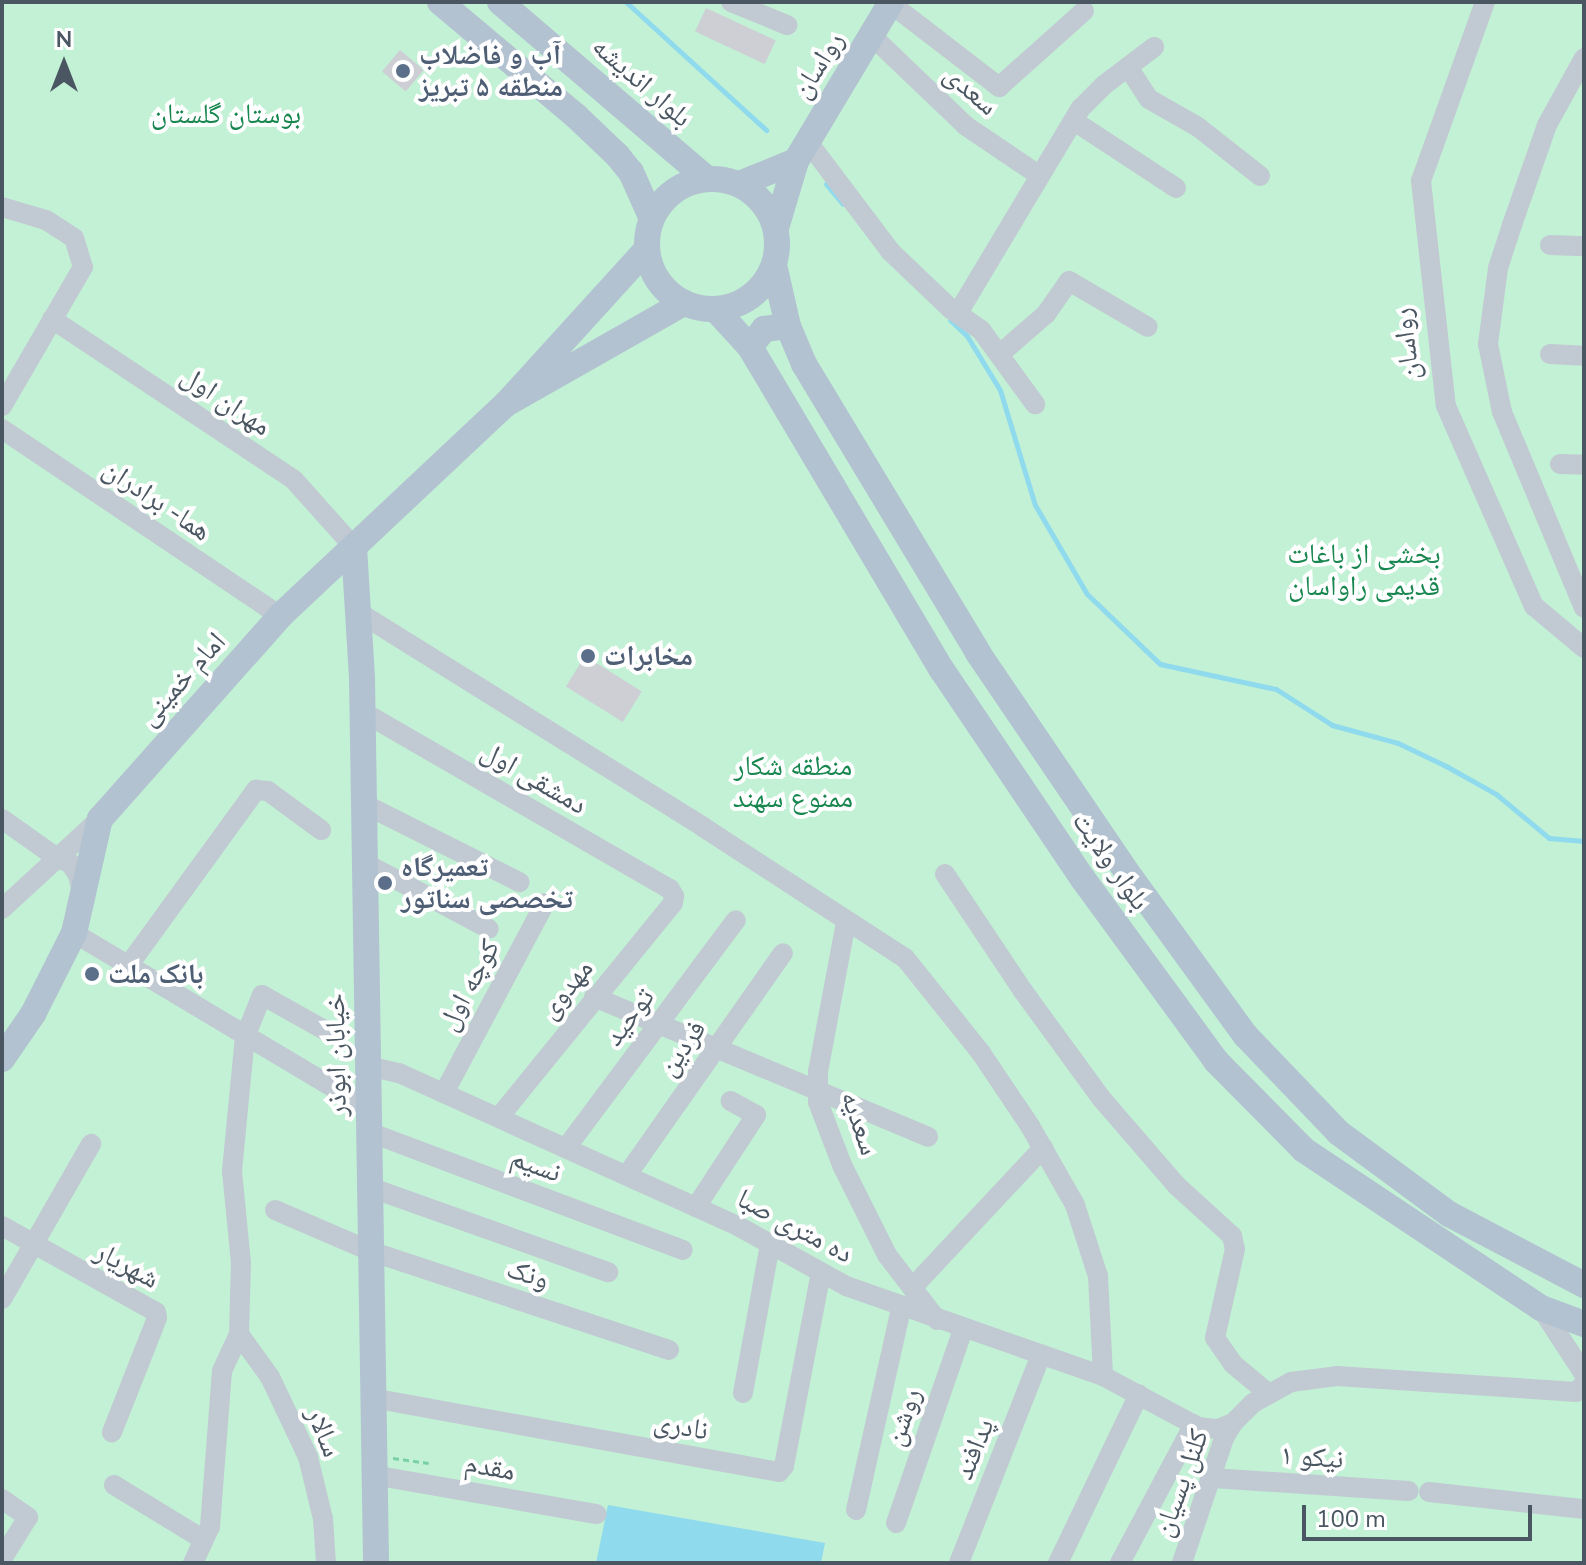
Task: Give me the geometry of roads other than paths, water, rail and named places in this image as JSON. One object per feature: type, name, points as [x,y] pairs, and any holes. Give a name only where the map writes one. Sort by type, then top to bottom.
[{"type":"main road","points":[[440,2],[576,116],[617,155],[631,172],[652,219]]},
{"type":"main road","name":"بلوار اندیشه","points":[[500,2],[707,179]]},
{"type":"main road","name":"رواسان","points":[[776,228],[802,152],[891,2]]},
{"type":"main road","points":[[617,155],[635,163],[648,156],[648,128]]},
{"type":"main road","points":[[739,184],[802,152]]},
{"type":"main road","points":[[707,179],[739,184],[755,195],[768,210],[776,228],[774,265],[765,282],[751,296],[715,309],[684,303],[665,290],[653,271],[647,249],[652,219],[673,191],[707,179]]},
{"type":"main road","points":[[506,404],[647,249]]},
{"type":"main road","name":"بلوار ولایت","points":[[774,265],[788,326],[804,364],[978,653],[1131,878],[1246,1036],[1339,1133],[1363,1151],[1449,1214],[1584,1285]]},
{"type":"main road","points":[[506,404],[684,303]]},
{"type":"main road","name":"بلوار ولایت","points":[[715,309],[750,347],[942,670],[1083,879],[1216,1061],[1304,1150],[1541,1308],[1584,1324]]},
{"type":"main road","points":[[750,347],[764,329],[788,326]]},
{"type":"main road","name":"امام خمینی","points":[[2,1059],[33,1014],[74,933],[100,819],[280,616],[506,404]]},
{"type":"main road","name":"خیابان ابوذر","points":[[354,547],[363,712],[376,1563]]},
{"type":"street","points":[[731,2],[787,25]]},
{"type":"street","points":[[891,2],[999,87],[1084,11]]},
{"type":"street","name":"رواسان","points":[[1485,2],[1421,181],[1446,406],[1534,606],[1584,648]]},
{"type":"street","name":"سعدی","points":[[873,37],[966,126],[1040,176]]},
{"type":"street","points":[[958,313],[1074,121],[1096,93],[1154,47]]},
{"type":"street","points":[[1584,58],[1547,125],[1512,225],[1498,268],[1488,344],[1502,412],[1584,608]]},
{"type":"street","points":[[1128,67],[1149,99],[1198,127],[1260,176]]},
{"type":"street","points":[[1074,121],[1176,188]]},
{"type":"street","points":[[802,152],[890,251],[981,330],[1035,404]]},
{"type":"street","points":[[2,207],[46,220],[74,238],[83,267],[2,406]]},
{"type":"street","points":[[1550,245],[1584,246]]},
{"type":"street","points":[[1000,354],[1046,314],[1069,281],[1148,327]]},
{"type":"street","name":"مهران اول","points":[[52,319],[294,480],[354,547]]},
{"type":"street","points":[[1550,354],[1584,356]]},
{"type":"street","name":"هما- برادران","points":[[2,429],[280,616]]},
{"type":"street","points":[[1560,464],[1584,465]]},
{"type":"street","points":[[358,612],[703,827],[905,958],[981,1053],[1043,1148],[1075,1205],[1098,1276],[1103,1376]]},
{"type":"street","name":"دمشقی اول","points":[[363,712],[670,889],[674,896]]},
{"type":"street","points":[[128,966],[256,790],[268,791],[321,830]]},
{"type":"street","points":[[364,804],[519,882]]},
{"type":"street","points":[[2,819],[75,869],[82,893]]},
{"type":"street","points":[[2,909],[100,819]]},
{"type":"street","points":[[365,863],[489,929]]},
{"type":"street","points":[[945,874],[1023,991],[1101,1098],[1176,1185],[1232,1236],[1235,1249],[1215,1338],[1233,1364],[1269,1394]]},
{"type":"street","name":"مهدوی","points":[[499,1117],[673,903],[674,896]]},
{"type":"street","name":"کوچه اول","points":[[444,1093],[545,903]]},
{"type":"street","name":"توحید","points":[[566,1148],[736,920]]},
{"type":"street","name":"سعدیه","points":[[846,922],[818,1071],[818,1102],[842,1165],[887,1255],[937,1320]]},
{"type":"street","name":"نسیم","points":[[74,933],[245,1037],[368,1120],[683,1250]]},
{"type":"street","name":"فردین","points":[[627,1175],[783,953]]},
{"type":"street","points":[[193,1563],[210,1527],[222,1371],[239,1334],[241,1263],[232,1171],[245,1037],[262,995],[335,1036]]},
{"type":"street","points":[[594,997],[928,1137]]},
{"type":"street","name":"ده متری صبا","points":[[368,1066],[399,1073],[627,1175],[821,1272],[901,1308],[1103,1376],[1196,1426]]},
{"type":"street","points":[[696,1207],[756,1115],[731,1101]]},
{"type":"street","points":[[2,1299],[91,1144]]},
{"type":"street","points":[[912,1288],[1043,1148]]},
{"type":"street","points":[[369,1187],[608,1272]]},
{"type":"street","name":"ونک","points":[[275,1210],[370,1251],[669,1350]]},
{"type":"street","name":"شهریار","points":[[2,1226],[32,1246],[156,1312],[157,1318],[112,1432]]},
{"type":"street","points":[[743,1393],[770,1244]]},
{"type":"street","name":"نادری","points":[[372,1398],[779,1472],[784,1466],[821,1272]]},
{"type":"street","points":[[856,1510],[901,1308]]},
{"type":"street","points":[[1541,1308],[1584,1374]]},
{"type":"street","name":"روشن","points":[[896,1523],[963,1329]]},
{"type":"street","name":"سالار","points":[[239,1334],[270,1377],[308,1457],[323,1519],[326,1563]]},
{"type":"street","name":"پدافند","points":[[959,1563],[1041,1355]]},
{"type":"street","points":[[1120,1563],[1196,1426],[1218,1429],[1233,1423],[1253,1403],[1291,1382],[1337,1376],[1576,1392],[1584,1384]]},
{"type":"street","points":[[1058,1563],[1139,1394]]},
{"type":"street","name":"کلنل پسیان","points":[[1182,1563],[1224,1438],[1233,1423]]},
{"type":"street","name":"مقدم","points":[[373,1465],[597,1514]]},
{"type":"street","name":"نیکو ۱","points":[[1212,1478],[1419,1492],[1584,1509]]},
{"type":"street","points":[[114,1485],[204,1540]]},
{"type":"street","points":[[2,1499],[28,1517],[2,1559]]},
{"type":"water","points":[[608,1505],[825,1543],[821,1563],[596,1563]]},
{"type":"waterway","points":[[626,2],[766,130]]},
{"type":"waterway","points":[[826,184],[843,204]]},
{"type":"waterway","points":[[950,320],[967,336],[1000,390],[1035,505],[1087,594],[1160,664],[1276,689],[1332,725],[1398,743],[1446,766],[1496,794],[1549,838],[1584,841]]},
{"type":"place","name":"آب و فاضلاب منطقه ۵ تبریز","points":[[403,71]]},
{"type":"place","name":"مخابرات","points":[[588,656]]},
{"type":"place","name":"تعمیرگاه تخصصی سناتور","points":[[385,883]]},
{"type":"place","name":"بانک ملت","points":[[92,974]]},
{"type":"park label","name":"بوستان گلستان","points":[[226,114]]},
{"type":"park label","name":"بخشی از باغات قدیمی راواسان","points":[[1364,570]]},
{"type":"park label","name":"منطقه شکار ممنوع سهند","points":[[793,782]]}]
